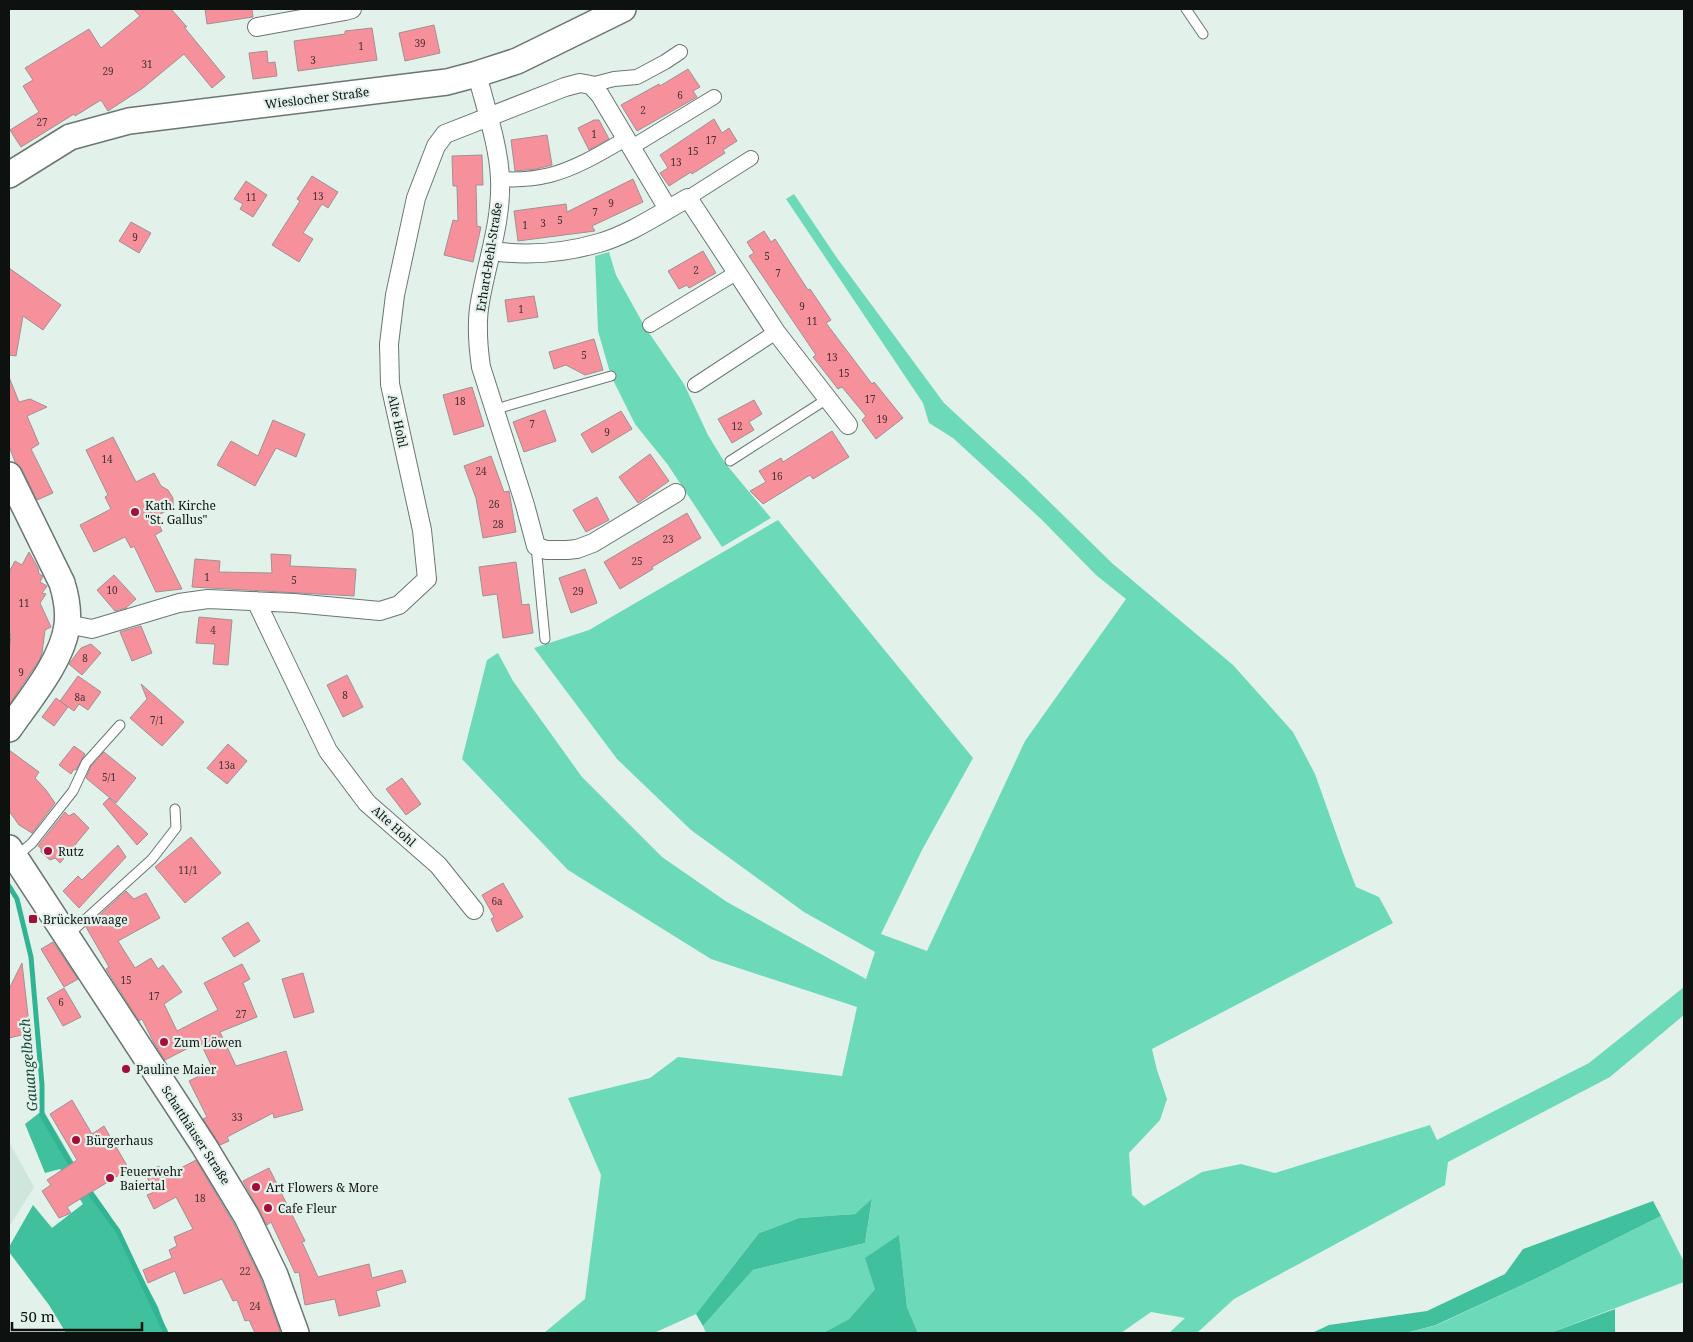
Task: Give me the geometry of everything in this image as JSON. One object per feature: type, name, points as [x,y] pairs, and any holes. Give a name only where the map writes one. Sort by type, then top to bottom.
[{"type":"main road","name":"Wieslocher Straße","points":[[9,175],[70,137],[129,121],[447,82],[477,74],[517,61],[623,9]]},
{"type":"main road","points":[[9,475],[14,500],[62,583],[67,601],[67,624],[62,647],[51,668],[9,728]]},
{"type":"main road","name":"Schatthäuser Straße","points":[[12,853],[204,1146],[247,1217],[275,1275],[296,1333]]},
{"type":"street","points":[[257,27],[352,9]]},
{"type":"street","points":[[488,116],[580,82],[591,85],[614,79],[637,77],[680,52]]},
{"type":"street","name":"Erhard-Behl-Straße","points":[[477,74],[488,116],[500,179],[498,212],[492,251],[479,304],[478,346],[481,367],[496,409],[536,546]]},
{"type":"street","points":[[591,85],[600,95],[668,209]]},
{"type":"street","points":[[500,179],[515,180],[550,175],[582,163],[629,143],[714,98]]},
{"type":"street","name":"Alte Hohl","points":[[67,624],[92,629],[179,603],[208,600],[294,602],[380,611],[399,605],[427,579],[422,530],[390,384],[390,344],[395,294],[416,198],[436,146],[445,134],[488,116]]},
{"type":"street","points":[[492,251],[512,254],[538,253],[599,243],[624,233],[688,198],[751,158]]},
{"type":"street","points":[[688,198],[776,332],[848,425]]},
{"type":"street","points":[[650,325],[736,273]]},
{"type":"street","points":[[696,385],[776,332]]},
{"type":"street","points":[[536,546],[546,550],[567,550],[577,549],[594,543],[676,493]]},
{"type":"street","name":"Alte Hohl","points":[[256,601],[328,751],[367,803],[438,865],[474,910]]},
{"type":"lane","points":[[1186,9],[1203,34]]},
{"type":"lane","points":[[496,409],[611,376]]},
{"type":"lane","points":[[730,461],[826,398]]},
{"type":"lane","points":[[536,546],[546,639]]},
{"type":"lane","points":[[12,853],[32,843],[73,791],[86,763],[120,725]]},
{"type":"lane","points":[[67,936],[152,859],[176,828],[175,809]]},
{"type":"shaded area","points":[[9,1142],[34,1187],[9,1227]]},
{"type":"green space","points":[[794,194],[837,258],[944,403],[1022,475],[1113,564],[1233,665],[1293,732],[1315,774],[1356,887],[1379,897],[1393,923],[1152,1049],[1167,1099],[1160,1120],[1129,1153],[1132,1195],[1144,1206],[1202,1172],[1241,1164],[1275,1173],[1430,1125],[1437,1140],[1589,1063],[1684,987],[1684,1015],[1610,1077],[1448,1162],[1445,1185],[1234,1299],[1197,1333],[1169,1333],[1185,1318],[1151,1312],[1121,1333],[918,1333],[907,1307],[899,1236],[875,1289],[849,1319],[823,1333],[706,1333],[703,1326],[753,1270],[865,1243],[872,1200],[855,1214],[799,1218],[759,1233],[696,1314],[654,1333],[544,1333],[585,1299],[601,1175],[568,1098],[650,1078],[678,1057],[842,1076],[857,1007],[711,959],[568,870],[462,759],[487,660],[498,653],[513,681],[582,777],[662,857],[727,902],[866,979],[875,952],[804,912],[691,830],[617,759],[534,648],[589,630],[778,520],[973,758],[922,850],[881,934],[927,951],[1025,741],[1126,599],[1096,575],[1041,519],[953,438],[929,423],[923,403],[786,199]]},
{"type":"green space","points":[[609,252],[616,275],[645,327],[684,384],[708,435],[725,463],[771,518],[722,547],[668,465],[635,424],[611,376],[598,331],[595,256]]},
{"type":"green space","points":[[43,1110],[78,1170],[109,1214],[158,1307],[167,1333],[66,1333],[49,1305],[9,1252],[9,1247],[33,1205],[52,1228],[83,1204],[60,1169],[45,1173],[25,1124]]},
{"type":"green space","points":[[872,1199],[865,1243],[753,1270],[703,1326],[696,1314],[759,1233],[799,1218],[855,1214]]},
{"type":"green space","points":[[1653,1201],[1661,1216],[1535,1279],[1436,1325],[1406,1333],[1312,1333],[1329,1325],[1427,1311],[1505,1274],[1523,1249]]},
{"type":"green space","points":[[1661,1216],[1684,1262],[1684,1282],[1550,1333],[1406,1333],[1437,1325],[1535,1279]]},
{"type":"green space","points":[[899,1235],[907,1307],[918,1333],[823,1333],[849,1319],[875,1289],[865,1258]]},
{"type":"green space","points":[[1615,1309],[1615,1333],[1550,1333]]},
{"type":"building","points":[[133,9],[171,9],[225,77],[212,88],[184,54],[143,88],[108,111],[101,100],[75,116],[74,114],[21,147],[10,130],[39,112],[23,86],[33,80],[25,68],[89,29],[101,48],[140,16]]},
{"type":"building","points":[[205,9],[252,9],[253,17],[207,24]]},
{"type":"building","points":[[434,25],[440,53],[405,61],[399,33]]},
{"type":"building","points":[[372,28],[377,60],[298,71],[294,41]]},
{"type":"building","points":[[267,51],[268,63],[275,62],[277,76],[253,79],[249,53]]},
{"type":"building","points":[[688,69],[700,87],[693,91],[697,97],[637,131],[621,105],[659,84],[660,86]]},
{"type":"building","points":[[714,119],[722,133],[729,128],[737,141],[723,150],[725,153],[669,186],[660,173],[668,168],[660,155]]},
{"type":"building","points":[[594,120],[599,120],[609,139],[589,150],[578,128]]},
{"type":"building","points":[[547,135],[552,165],[515,171],[511,140]]},
{"type":"building","points":[[482,155],[483,185],[476,185],[477,226],[481,227],[473,262],[444,255],[453,220],[458,221],[457,186],[453,186],[452,156]]},
{"type":"building","points":[[312,176],[338,192],[328,208],[322,204],[303,233],[313,239],[299,262],[272,245],[300,201],[297,199]]},
{"type":"building","points":[[633,179],[643,202],[592,226],[595,231],[518,241],[514,211],[566,204],[567,212]]},
{"type":"building","points":[[246,181],[267,195],[253,217],[240,209],[243,204],[234,199]]},
{"type":"building","points":[[131,222],[151,233],[139,253],[119,241]]},
{"type":"building","points":[[764,231],[771,242],[775,239],[808,290],[810,289],[831,320],[826,323],[872,384],[874,382],[903,418],[876,439],[862,420],[866,416],[842,387],[838,389],[813,357],[816,355],[749,256],[754,253],[747,242]]},
{"type":"building","points":[[703,251],[716,273],[689,288],[687,285],[679,289],[668,271]]},
{"type":"building","points":[[9,268],[61,305],[43,330],[23,316],[16,356],[9,355]]},
{"type":"building","points":[[534,296],[538,317],[508,322],[505,300]]},
{"type":"building","points":[[594,339],[603,370],[585,375],[566,365],[554,369],[549,352]]},
{"type":"building","points":[[9,377],[19,402],[30,399],[47,407],[27,416],[39,444],[31,449],[53,493],[37,500],[22,469],[15,462],[9,446]]},
{"type":"building","points":[[472,387],[484,426],[454,435],[443,395]]},
{"type":"building","points":[[754,400],[762,414],[749,422],[754,430],[732,443],[718,419]]},
{"type":"building","points":[[545,410],[556,441],[524,452],[513,422]]},
{"type":"building","points":[[621,411],[632,429],[592,453],[581,434]]},
{"type":"building","points":[[273,420],[305,434],[296,457],[276,448],[255,486],[217,465],[231,441],[258,456]]},
{"type":"building","points":[[832,431],[849,457],[813,479],[810,475],[763,504],[750,491],[766,482],[759,471],[781,458],[783,462]]},
{"type":"building","points":[[113,437],[136,482],[154,473],[161,486],[168,490],[173,498],[173,508],[158,515],[160,518],[157,520],[162,531],[155,535],[182,589],[156,592],[134,546],[131,548],[125,537],[94,552],[80,525],[111,509],[105,497],[108,495],[86,450]]},
{"type":"building","points":[[650,454],[669,481],[638,503],[619,477]]},
{"type":"building","points":[[491,456],[504,492],[509,491],[516,532],[483,538],[476,498],[464,466]]},
{"type":"building","points":[[597,497],[609,520],[586,532],[573,510]]},
{"type":"building","points":[[687,513],[701,538],[652,567],[653,569],[620,589],[604,562]]},
{"type":"building","points":[[29,552],[38,568],[39,574],[43,576],[40,582],[47,586],[42,593],[46,594],[40,603],[51,627],[45,630],[40,659],[9,705],[9,649],[11,636],[9,631],[9,572],[15,561],[22,565]]},
{"type":"building","points":[[271,554],[291,555],[290,566],[356,569],[354,596],[192,587],[195,559],[220,561],[219,572],[272,573]]},
{"type":"building","points":[[516,562],[522,605],[529,604],[533,633],[503,638],[497,594],[483,596],[479,567]]},
{"type":"building","points":[[585,569],[597,603],[571,613],[559,578]]},
{"type":"building","points":[[114,575],[136,599],[126,608],[115,611],[97,590]]},
{"type":"building","points":[[199,617],[232,620],[228,665],[213,664],[215,644],[196,643]]},
{"type":"building","points":[[141,626],[152,653],[132,661],[120,632]]},
{"type":"building","points":[[91,644],[101,653],[82,675],[69,664],[81,648]]},
{"type":"building","points":[[347,675],[363,707],[343,717],[327,685]]},
{"type":"building","points":[[78,676],[101,692],[88,710],[79,704],[74,711],[60,701]]},
{"type":"building","points":[[141,684],[184,722],[162,746],[130,718],[147,699]]},
{"type":"building","points":[[56,698],[68,707],[54,726],[42,717]]},
{"type":"building","points":[[228,744],[247,761],[227,784],[207,768]]},
{"type":"building","points":[[74,746],[85,754],[76,770],[74,769],[71,774],[59,765]]},
{"type":"building","points":[[9,750],[39,772],[35,778],[55,803],[32,833],[19,825],[9,811]]},
{"type":"building","points":[[104,752],[136,778],[116,803],[86,778],[91,766]]},
{"type":"building","points":[[402,778],[421,804],[406,815],[386,789]]},
{"type":"building","points":[[109,798],[148,834],[137,845],[103,804]]},
{"type":"building","points":[[65,812],[69,816],[74,813],[89,828],[60,863],[55,858],[50,860],[41,852],[41,848],[38,846]]},
{"type":"building","points":[[191,837],[221,873],[185,903],[155,867]]},
{"type":"building","points":[[118,845],[126,857],[79,908],[63,891],[78,876],[82,880]]},
{"type":"building","points":[[503,883],[523,917],[497,932],[491,919],[494,917],[482,895]]},
{"type":"building","points":[[126,891],[134,899],[146,893],[160,918],[118,941],[135,968],[151,958],[158,969],[163,965],[182,992],[164,1004],[177,1031],[218,1010],[204,983],[242,964],[250,979],[243,983],[257,1017],[220,1032],[236,1066],[286,1051],[303,1110],[274,1118],[273,1113],[227,1137],[229,1141],[220,1145],[203,1119],[207,1117],[189,1081],[213,1069],[200,1042],[165,1060],[142,1019],[139,1021],[106,969],[109,967],[86,927],[93,923]]},
{"type":"building","points":[[248,922],[260,941],[234,957],[222,938]]},
{"type":"building","points":[[53,942],[78,979],[64,987],[41,949]]},
{"type":"building","points":[[22,963],[30,1033],[9,1038],[9,989]]},
{"type":"building","points":[[303,973],[314,1012],[294,1018],[282,979]]},
{"type":"building","points":[[64,988],[81,1017],[63,1026],[47,998]]},
{"type":"building","points":[[72,1100],[92,1134],[104,1126],[129,1169],[67,1207],[71,1213],[59,1218],[42,1191],[51,1185],[47,1180],[77,1160],[50,1114]]},
{"type":"building","points":[[196,1160],[234,1224],[260,1277],[280,1331],[279,1333],[255,1333],[249,1320],[245,1321],[237,1300],[233,1301],[222,1279],[184,1294],[175,1271],[148,1283],[143,1270],[172,1258],[169,1250],[177,1246],[174,1237],[193,1229],[176,1197],[154,1209],[147,1195],[154,1192],[145,1173],[159,1166],[164,1177]]},
{"type":"building","points":[[269,1168],[305,1241],[302,1242],[318,1277],[369,1264],[372,1278],[402,1270],[406,1282],[376,1291],[380,1306],[339,1316],[335,1299],[305,1305],[299,1272],[295,1273],[271,1222],[267,1225],[243,1181]]},
{"type":"waterway","name":"Gauangelbach","points":[[9,886],[17,899],[31,957],[42,1085],[42,1115],[74,1170]]},
{"type":"waterway","name":"Gauangelbach","points":[[86,1187],[118,1231],[166,1333]]},
{"type":"place","name":"Kath. Kirche \"St. Gallus\"","points":[[135,512]]},
{"type":"place","name":"Rutz","points":[[48,851]]},
{"type":"place","name":"Brückenwaage","points":[[33,919]]},
{"type":"place","name":"Zum Löwen","points":[[164,1042]]},
{"type":"place","name":"Pauline Maier","points":[[126,1069]]},
{"type":"place","name":"Bürgerhaus","points":[[76,1140]]},
{"type":"place","name":"Feuerwehr Baiertal","points":[[110,1178]]},
{"type":"place","name":"Art Flowers & More","points":[[256,1187]]},
{"type":"place","name":"Cafe Fleur","points":[[268,1208]]}]
